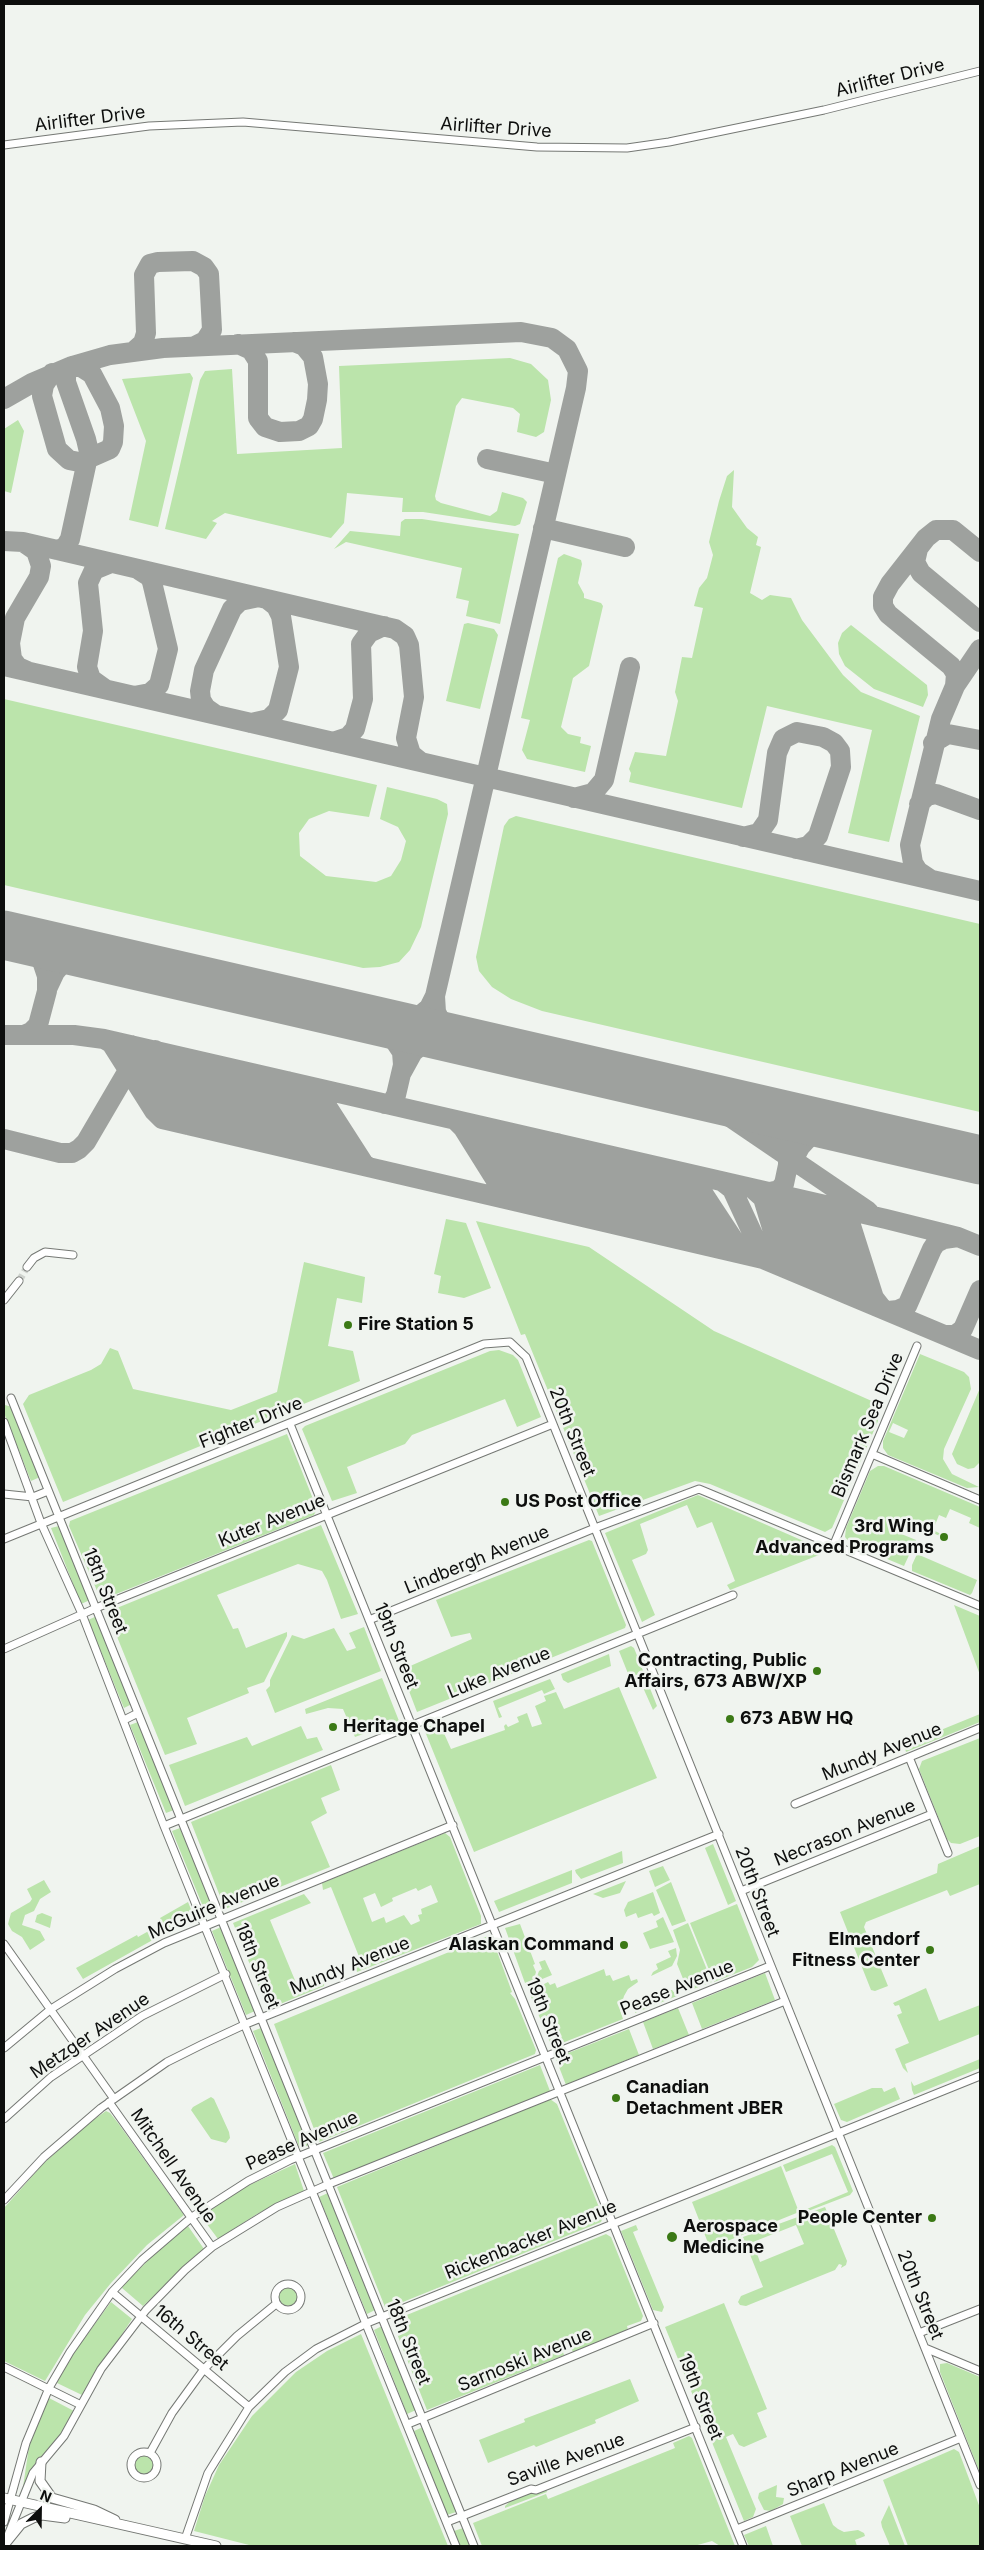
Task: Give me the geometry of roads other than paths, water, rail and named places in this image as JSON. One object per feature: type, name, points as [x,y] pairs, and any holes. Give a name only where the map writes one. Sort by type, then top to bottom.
[{"type":"main road","points":[[41,2462],[40,2482],[52,2498],[94,2510],[132,2527]]},
{"type":"main road","points":[[12,2500],[216,2546]]},
{"type":"main road","points":[[4,2543],[21,2524],[42,2515],[92,2524],[114,2523]]},
{"type":"street","name":"Airlifter Drive","points":[[4,145],[149,126],[242,122],[537,147],[628,148],[669,142],[824,110],[980,71]]},
{"type":"street","points":[[27,1267],[34,1258],[45,1252],[73,1255]]},
{"type":"street","points":[[4,1300],[19,1281]]},
{"type":"street","name":"Fighter Drive","points":[[4,1539],[484,1344],[510,1342]]},
{"type":"street","name":"20th Street","points":[[510,1342],[526,1357],[980,2485]]},
{"type":"street","name":"Bismark Sea Drive","points":[[834,1544],[917,1346]]},
{"type":"street","name":"18th Street","points":[[11,1398],[474,2546]]},
{"type":"street","name":"18th Street","points":[[4,1422],[33,1496],[41,1523],[82,1614],[164,1826],[206,1924],[456,2546]]},
{"type":"street","name":"19th Street","points":[[290,1424],[744,2546]]},
{"type":"street","name":"Kuter Avenue","points":[[4,1649],[96,1608],[553,1424]]},
{"type":"street","points":[[872,1454],[980,1500]]},
{"type":"street","name":"Lindbergh Avenue","points":[[370,1620],[692,1490],[708,1491],[834,1544]]},
{"type":"street","points":[[4,1494],[33,1496],[48,1491]]},
{"type":"street","points":[[834,1544],[980,1606]]},
{"type":"street","name":"Luke Avenue","points":[[164,1826],[733,1595]]},
{"type":"street","points":[[124,1720],[138,1713]]},
{"type":"street","name":"Mundy Avenue","points":[[795,1804],[980,1728]]},
{"type":"street","points":[[909,1757],[948,1852]]},
{"type":"street","name":"Necrason Avenue","points":[[741,1891],[932,1814]]},
{"type":"street","name":"McGuire Avenue","points":[[4,2048],[51,2009],[115,1969],[164,1942],[453,1825]]},
{"type":"street","name":"Mundy Avenue","points":[[4,2200],[60,2142],[112,2100],[167,2062],[246,2024],[718,1834]]},
{"type":"street","name":"Mitchell Avenue","points":[[4,1944],[51,2009],[212,2247]]},
{"type":"street","name":"Pease Avenue","points":[[4,2522],[12,2500],[26,2443],[49,2388],[70,2352],[112,2292],[142,2260],[192,2217],[248,2181],[315,2150],[770,1966]]},
{"type":"street","name":"Metzger Avenue","points":[[4,2119],[51,2078],[82,2055],[142,2016],[226,1974]]},
{"type":"street","name":"Pease Avenue","points":[[4,2543],[14,2524],[12,2500],[64,2436],[101,2369],[141,2315],[167,2286],[212,2247],[277,2207],[329,2184],[785,2001]]},
{"type":"street","name":"Rickenbacker Avenue","points":[[185,2539],[208,2473],[249,2407],[285,2372],[316,2349],[367,2323],[980,2076]]},
{"type":"street","name":"16th Street","points":[[112,2292],[249,2407]]},
{"type":"street","points":[[150,2453],[172,2413],[204,2369],[237,2336],[276,2304]]},
{"type":"street","points":[[919,2333],[980,2309]]},
{"type":"street","name":"Sarnoski Avenue","points":[[408,2424],[654,2323]]},
{"type":"street","points":[[925,2348],[980,2371]]},
{"type":"street","points":[[4,2367],[81,2405]]},
{"type":"street","name":"Saville Avenue","points":[[447,2522],[531,2489],[536,2490],[696,2427]]},
{"type":"street","name":"Sharp Avenue","points":[[737,2530],[961,2438]]},
{"type":"tunnel","points":[[19,1281],[27,1267]]},
{"type":"place","name":"Fire Station 5","points":[[348,1325]]},
{"type":"place","name":"US Post Office","points":[[505,1502]]},
{"type":"place","name":"3rd Wing Advanced Programs","points":[[944,1537]]},
{"type":"place","name":"Contracting, Public Affairs, 673 ABW/XP","points":[[817,1671]]},
{"type":"place","name":"673 ABW HQ","points":[[730,1719]]},
{"type":"place","name":"Heritage Chapel","points":[[333,1727]]},
{"type":"place","name":"Alaskan Command","points":[[624,1945]]},
{"type":"place","name":"Elmendorf Fitness Center","points":[[930,1950]]},
{"type":"place","name":"Canadian Detachment JBER","points":[[616,2098]]},
{"type":"place","name":"People Center","points":[[932,2218]]},
{"type":"place","name":"Aerospace Medicine","points":[[672,2237]]}]
